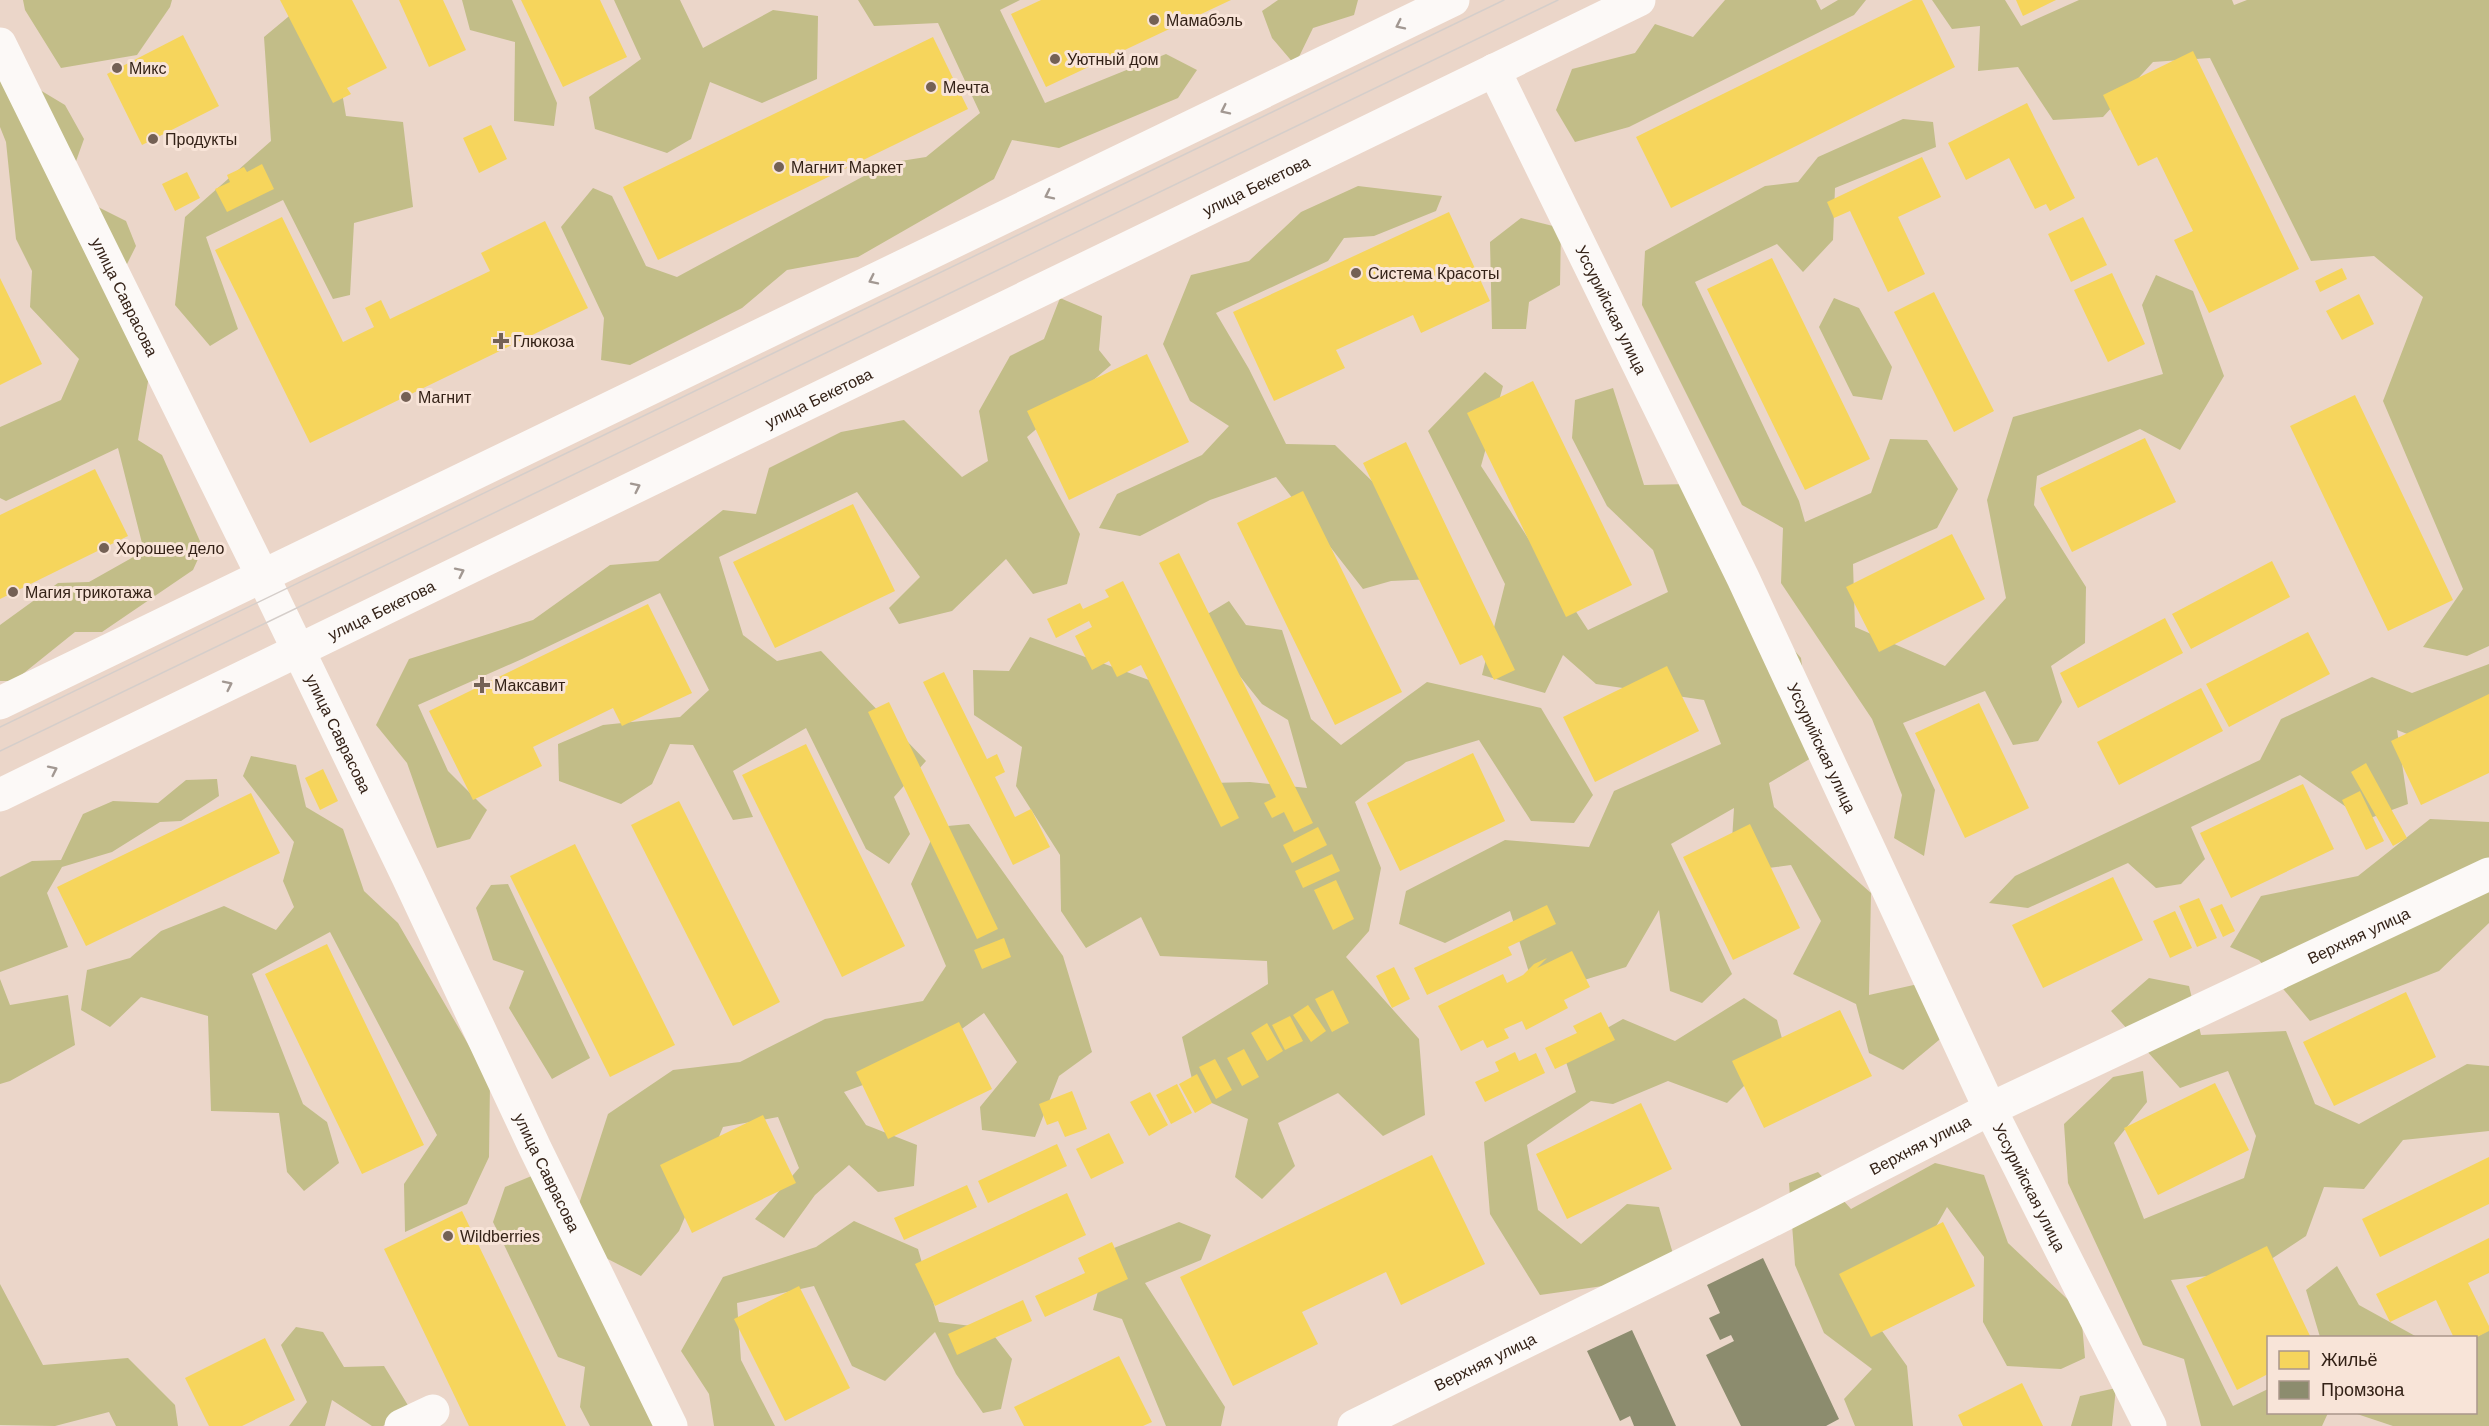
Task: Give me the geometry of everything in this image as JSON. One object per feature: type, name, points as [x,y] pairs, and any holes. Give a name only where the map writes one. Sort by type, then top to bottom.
[{"type":"street","points":[[0,703],[1453,0]]},
{"type":"street","name":"улица Бекетова","points":[[0,795],[1639,0]]},
{"type":"street","name":"улица Саврасова","points":[[0,44],[262,575],[540,1159],[671,1426]]},
{"type":"street","name":"Уссурийская улица","points":[[1494,70],[1743,578],[1990,1109],[2150,1426]]},
{"type":"street","name":"Верхняя улица","points":[[1354,1426],[1765,1224],[1990,1109],[2489,874]]},
{"type":"street","points":[[401,1426],[433,1411]]},
{"type":"shaded area","points":[[23,0],[172,0],[170,7],[137,55],[61,68],[25,10]]},
{"type":"shaded area","points":[[462,0],[512,0],[557,103],[554,126],[514,121],[515,42],[470,30]]},
{"type":"shaded area","points":[[614,0],[680,0],[703,48],[773,10],[818,16],[817,79],[762,103],[710,82],[691,139],[667,153],[595,129],[589,97],[641,59]]},
{"type":"shaded area","points":[[858,0],[1020,0],[1000,10],[1045,103],[1166,54],[1197,70],[1178,98],[1059,148],[1012,140],[994,179],[858,257],[787,270],[742,308],[630,365],[601,360],[604,318],[561,227],[593,188],[612,196],[646,266],[677,277],[888,163],[926,157],[980,113],[938,23],[874,26]]},
{"type":"shaded area","points":[[1278,0],[1358,0],[1354,15],[1313,28],[1295,65],[1272,38],[1262,11]]},
{"type":"shaded area","points":[[1725,0],[1816,0],[1821,10],[1838,0],[1866,0],[1854,15],[1629,127],[1575,142],[1556,110],[1572,69],[1635,53],[1655,24],[1693,37]]},
{"type":"shaded area","points":[[1932,0],[2005,0],[2021,26],[2079,0],[2232,0],[2234,5],[2247,0],[2489,0],[2489,646],[2467,656],[2423,647],[2463,589],[2383,401],[2423,297],[2374,256],[2311,261],[2210,58],[2153,62],[2103,117],[2053,120],[2018,67],[1978,71],[1980,26],[1952,29]]},
{"type":"shaded area","points":[[294,12],[333,40],[346,116],[403,122],[413,207],[354,223],[350,295],[333,299],[283,200],[206,237],[238,329],[210,346],[175,305],[185,217],[271,141],[264,37]]},
{"type":"shaded area","points":[[0,66],[65,105],[84,139],[75,164],[88,202],[126,221],[136,246],[112,294],[151,364],[138,440],[162,455],[203,548],[193,570],[102,632],[75,632],[14,681],[0,681],[0,625],[58,583],[89,582],[144,551],[118,448],[6,501],[0,498],[0,427],[61,400],[79,359],[30,307],[32,271],[16,239],[6,142],[0,127]]},
{"type":"shaded area","points":[[1903,119],[1933,122],[1936,147],[1835,188],[1833,240],[1803,272],[1777,244],[1695,282],[1799,501],[1805,522],[1871,493],[1890,439],[1927,440],[1958,489],[1937,528],[1853,564],[1855,627],[1945,666],[2006,598],[1987,500],[2013,417],[2163,374],[2142,305],[2156,275],[2193,291],[2224,376],[2180,450],[2140,429],[2037,476],[2034,505],[2086,587],[2085,643],[2051,666],[2062,702],[2038,741],[2013,745],[1985,691],[1903,723],[1935,790],[1924,856],[1894,838],[1902,795],[1872,719],[1781,583],[1783,528],[1742,505],[1642,305],[1645,251],[1765,186],[1798,182],[1818,157]]},
{"type":"shaded area","points":[[1358,186],[1442,196],[1436,211],[1374,236],[1344,238],[1328,261],[1216,313],[1249,369],[1286,444],[1335,445],[1415,523],[1434,579],[1391,581],[1363,589],[1276,477],[1210,500],[1140,536],[1099,528],[1117,494],[1202,455],[1229,426],[1190,401],[1163,344],[1191,275],[1249,261],[1301,212]]},
{"type":"shaded area","points":[[1521,218],[1561,228],[1560,285],[1529,302],[1526,329],[1492,329],[1490,242]]},
{"type":"shaded area","points":[[1060,298],[1102,316],[1099,350],[1111,365],[1027,437],[1080,534],[1067,584],[1033,594],[1006,559],[952,611],[899,624],[889,608],[920,577],[857,492],[719,557],[743,635],[777,661],[821,651],[926,761],[894,797],[910,834],[889,864],[866,849],[806,728],[733,771],[753,817],[733,820],[693,745],[670,744],[652,784],[621,804],[559,781],[558,744],[603,725],[680,717],[709,690],[660,593],[522,659],[418,705],[448,771],[487,810],[470,839],[437,848],[407,763],[376,725],[409,659],[533,620],[610,565],[658,561],[723,510],[756,514],[769,468],[841,432],[904,420],[962,477],[988,461],[979,411],[1010,356],[1044,339]]},
{"type":"shaded area","points":[[1834,298],[1859,308],[1892,367],[1882,400],[1853,396],[1819,327]]},
{"type":"shaded area","points":[[1485,372],[1503,386],[1481,466],[1588,630],[1668,592],[1653,550],[1607,506],[1572,438],[1575,400],[1613,388],[1644,485],[1689,484],[1715,558],[1801,658],[1813,757],[1769,783],[1774,807],[1871,893],[1869,995],[1936,980],[1957,1025],[1903,1070],[1869,1053],[1856,1004],[1793,974],[1821,921],[1791,865],[1730,873],[1734,808],[1671,844],[1732,974],[1702,1003],[1670,991],[1659,910],[1626,967],[1536,995],[1510,911],[1445,943],[1399,924],[1406,891],[1505,840],[1589,847],[1614,791],[1721,744],[1704,700],[1596,684],[1563,655],[1545,693],[1482,675],[1505,584],[1428,431]]},
{"type":"shaded area","points":[[1229,601],[1246,625],[1282,630],[1311,719],[1341,745],[1427,682],[1541,708],[1593,795],[1574,823],[1531,821],[1479,740],[1406,762],[1355,802],[1381,868],[1369,931],[1346,957],[1419,1039],[1425,1115],[1383,1136],[1338,1093],[1278,1123],[1295,1166],[1262,1199],[1235,1177],[1248,1119],[1196,1096],[1182,1037],[1268,984],[1267,961],[1160,956],[1141,917],[1086,948],[1061,911],[1060,855],[1016,786],[1022,747],[974,715],[973,670],[1009,671],[1030,637],[1160,684],[1211,783],[1250,782],[1307,788],[1288,720],[1262,704],[1196,621]]},
{"type":"shaded area","points":[[2489,664],[2489,724],[2446,749],[2397,730],[2408,804],[2365,820],[2300,775],[2191,827],[2205,859],[2181,884],[2156,888],[2128,863],[2028,908],[1989,903],[2015,876],[2260,760],[2281,719],[2372,677],[2412,693]]},
{"type":"shaded area","points":[[251,756],[296,765],[306,807],[343,829],[364,891],[398,923],[490,1082],[489,1157],[467,1204],[405,1232],[404,1184],[437,1135],[330,932],[252,974],[303,1104],[327,1122],[339,1163],[304,1191],[287,1172],[279,1113],[211,1111],[208,1016],[141,997],[110,1027],[81,1010],[87,970],[130,958],[161,931],[224,906],[276,930],[294,907],[283,881],[294,842],[243,776]]},
{"type":"shaded area","points":[[217,779],[219,796],[181,821],[160,822],[112,852],[62,867],[47,893],[68,947],[0,972],[0,877],[32,861],[61,860],[83,814],[113,801],[158,803],[186,780]]},
{"type":"shaded area","points":[[2430,819],[2489,822],[2489,923],[2439,971],[2310,1021],[2259,960],[2230,947],[2261,896],[2358,876]]},
{"type":"shaded area","points":[[969,824],[1063,956],[1092,1052],[1059,1076],[1035,1137],[982,1130],[980,1107],[1017,1062],[984,1013],[906,1069],[844,1092],[866,1125],[917,1145],[914,1186],[878,1192],[849,1165],[815,1195],[784,1238],[755,1219],[799,1168],[778,1117],[723,1127],[679,1231],[641,1276],[598,1254],[578,1207],[608,1114],[673,1070],[740,1062],[825,1019],[923,1001],[946,966],[911,884],[937,827]]},
{"type":"shaded area","points":[[508,884],[590,1058],[552,1079],[509,1008],[524,971],[493,960],[476,908],[491,885]]},
{"type":"shaded area","points":[[2149,978],[2189,986],[2201,1035],[2286,1031],[2315,1104],[2359,1124],[2467,1064],[2489,1066],[2489,1131],[2403,1140],[2364,1189],[2324,1187],[2306,1236],[2253,1271],[2171,1280],[2233,1406],[2267,1389],[2267,1414],[2328,1414],[2322,1426],[2201,1426],[2184,1359],[2143,1345],[2068,1183],[2064,1124],[2113,1077],[2143,1071],[2147,1102],[2114,1143],[2144,1219],[2244,1178],[2256,1136],[2228,1071],[2180,1088],[2111,1011]]},
{"type":"shaded area","points":[[0,979],[10,1005],[68,995],[75,1045],[10,1081],[0,1084]]},
{"type":"shaded area","points":[[1744,998],[1777,1020],[1784,1046],[1727,1103],[1668,1081],[1613,1104],[1591,1101],[1527,1145],[1538,1210],[1581,1244],[1627,1204],[1659,1207],[1674,1257],[1631,1282],[1540,1295],[1490,1214],[1484,1142],[1576,1092],[1563,1053],[1623,1019],[1675,1041]]},
{"type":"shaded area","points":[[1935,1163],[1984,1175],[2008,1243],[2081,1312],[2085,1358],[2061,1369],[2007,1366],[1983,1322],[1984,1257],[1947,1207],[1917,1260],[1862,1303],[1907,1366],[1913,1426],[1855,1426],[1844,1399],[1872,1369],[1824,1333],[1795,1265],[1789,1183],[1818,1172],[1851,1209]]},
{"type":"shaded area","points":[[534,1175],[666,1426],[590,1426],[580,1407],[585,1367],[558,1357],[493,1222],[505,1187]]},
{"type":"shaded area","points":[[854,1221],[918,1249],[939,1322],[988,1328],[1012,1359],[1001,1409],[983,1413],[956,1374],[935,1332],[885,1381],[852,1366],[814,1286],[737,1303],[741,1360],[775,1426],[714,1426],[709,1394],[681,1351],[723,1277],[816,1247]]},
{"type":"shaded area","points":[[1179,1222],[1211,1235],[1201,1260],[1145,1283],[1225,1407],[1221,1426],[1166,1426],[1122,1319],[1093,1310],[1109,1250]]},
{"type":"shaded area","points":[[2337,1266],[2359,1305],[2415,1336],[2320,1336],[2306,1290]]},
{"type":"shaded area","points":[[0,1284],[43,1365],[128,1358],[175,1405],[178,1426],[116,1426],[109,1412],[55,1426],[0,1425]]},
{"type":"shaded area","points":[[296,1327],[323,1332],[344,1367],[384,1366],[409,1407],[383,1426],[372,1426],[332,1400],[325,1426],[289,1426],[307,1402],[281,1345]]},
{"type":"shaded area","points":[[2489,1330],[2489,1426],[2393,1426],[2357,1414],[2477,1414],[2477,1337]]},
{"type":"shaded area","points":[[2116,1388],[2112,1426],[2071,1426],[2080,1396]]},
{"type":"building: Жильё","points":[[280,0],[352,0],[387,68],[347,88],[351,94],[333,103]]},
{"type":"building: Жильё","points":[[399,0],[443,0],[466,50],[429,67]]},
{"type":"building: Жильё","points":[[521,0],[600,0],[627,57],[563,87]]},
{"type":"building: Жильё","points":[[1041,0],[1231,0],[1046,87],[1011,14]]},
{"type":"building: Жильё","points":[[1913,0],[1922,0],[1955,67],[1671,208],[1636,137]]},
{"type":"building: Жильё","points":[[2016,0],[2056,0],[2023,16]]},
{"type":"building: Жильё","points":[[183,35],[219,106],[142,145],[107,74]]},
{"type":"building: Жильё","points":[[933,37],[968,109],[658,260],[623,187]]},
{"type":"building: Жильё","points":[[2193,51],[2299,269],[2209,313],[2174,240],[2193,231],[2157,157],[2138,166],[2103,95]]},
{"type":"building: Жильё","points":[[2027,103],[2075,198],[2050,211],[2046,204],[2035,209],[2009,158],[1966,180],[1948,143]]},
{"type":"building: Жильё","points":[[491,125],[507,159],[479,173],[463,138]]},
{"type":"building: Жильё","points":[[1922,157],[1941,197],[1898,217],[1925,274],[1888,292],[1850,211],[1834,218],[1827,202]]},
{"type":"building: Жильё","points":[[262,164],[274,189],[227,212],[215,189],[230,182],[227,175],[244,167],[247,172]]},
{"type":"building: Жильё","points":[[187,172],[200,198],[175,211],[162,184]]},
{"type":"building: Жильё","points":[[1449,212],[1490,301],[1421,333],[1413,315],[1336,350],[1345,368],[1274,401],[1233,312]]},
{"type":"building: Жильё","points":[[282,217],[343,342],[374,327],[365,308],[381,300],[390,319],[490,271],[481,253],[545,221],[588,308],[310,443],[215,250]]},
{"type":"building: Жильё","points":[[2083,217],[2107,265],[2071,282],[2048,234]]},
{"type":"building: Жильё","points":[[1772,258],[1870,459],[1805,490],[1707,289]]},
{"type":"building: Жильё","points":[[2342,268],[2347,279],[2320,292],[2315,281]]},
{"type":"building: Жильё","points":[[2112,273],[2145,344],[2108,362],[2074,290]]},
{"type":"building: Жильё","points":[[0,278],[42,364],[0,385]]},
{"type":"building: Жильё","points":[[1934,292],[1994,411],[1954,432],[1894,312]]},
{"type":"building: Жильё","points":[[2359,294],[2374,324],[2342,340],[2326,311]]},
{"type":"building: Жильё","points":[[1147,354],[1189,442],[1069,500],[1027,411]]},
{"type":"building: Жильё","points":[[1533,381],[1632,585],[1566,617],[1467,413]]},
{"type":"building: Жильё","points":[[2355,395],[2453,600],[2388,631],[2290,426]]},
{"type":"building: Жильё","points":[[2145,438],[2176,502],[2072,552],[2040,488]]},
{"type":"building: Жильё","points":[[1406,442],[1515,670],[1494,680],[1482,655],[1460,665],[1363,463]]},
{"type":"building: Жильё","points":[[95,469],[128,536],[0,599],[0,515]]},
{"type":"building: Жильё","points":[[1303,491],[1402,692],[1335,725],[1237,523]]},
{"type":"building: Жильё","points":[[853,504],[895,591],[775,648],[733,562]]},
{"type":"building: Жильё","points":[[1952,534],[1985,599],[1879,652],[1846,587]]},
{"type":"building: Жильё","points":[[1179,553],[1313,823],[1294,832],[1284,812],[1272,818],[1264,803],[1276,797],[1159,563]]},
{"type":"building: Жильё","points":[[2272,561],[2290,597],[2191,649],[2172,614]]},
{"type":"building: Жильё","points":[[1123,581],[1239,818],[1221,827],[1141,665],[1117,677],[1109,661],[1092,670],[1075,636],[1092,627],[1089,621],[1056,638],[1047,619],[1080,603],[1083,609],[1109,597],[1105,590]]},
{"type":"building: Жильё","points":[[648,604],[692,693],[622,726],[613,708],[533,747],[542,766],[473,800],[429,711]]},
{"type":"building: Жильё","points":[[2165,618],[2183,653],[2078,708],[2060,673]]},
{"type":"building: Жильё","points":[[2308,632],[2330,674],[2229,727],[2206,684]]},
{"type":"building: Жильё","points":[[1667,666],[1699,731],[1595,782],[1563,717]]},
{"type":"building: Жильё","points":[[944,672],[987,759],[997,754],[1005,772],[995,777],[1015,817],[1031,809],[1050,847],[1013,865],[923,682]]},
{"type":"building: Жильё","points":[[2201,688],[2223,731],[2119,785],[2097,742]]},
{"type":"building: Жильё","points":[[2489,694],[2489,773],[2421,805],[2391,741]]},
{"type":"building: Жильё","points":[[889,702],[998,929],[977,939],[868,712]]},
{"type":"building: Жильё","points":[[1979,703],[2029,808],[1965,838],[1915,733]]},
{"type":"building: Жильё","points":[[806,744],[905,946],[842,977],[742,775]]},
{"type":"building: Жильё","points":[[1473,753],[1505,821],[1400,871],[1367,803]]},
{"type":"building: Жильё","points":[[2366,763],[2407,838],[2393,846],[2351,772]]},
{"type":"building: Жильё","points":[[323,769],[338,801],[320,810],[305,778]]},
{"type":"building: Жильё","points":[[2303,784],[2334,849],[2231,898],[2200,833]]},
{"type":"building: Жильё","points":[[2360,791],[2384,841],[2366,850],[2342,800]]},
{"type":"building: Жильё","points":[[251,793],[280,853],[86,946],[57,887]]},
{"type":"building: Жильё","points":[[679,801],[780,1002],[733,1026],[631,825]]},
{"type":"building: Жильё","points":[[1750,824],[1800,928],[1733,960],[1683,857]]},
{"type":"building: Жильё","points":[[1318,827],[1327,845],[1292,863],[1283,845]]},
{"type":"building: Жильё","points":[[575,844],[675,1045],[610,1077],[510,876]]},
{"type":"building: Жильё","points":[[1332,854],[1340,871],[1303,888],[1295,871]]},
{"type":"building: Жильё","points":[[2113,877],[2143,940],[2043,988],[2012,925]]},
{"type":"building: Жильё","points":[[1336,880],[1354,919],[1333,930],[1314,890]]},
{"type":"building: Жильё","points":[[2199,898],[2217,938],[2197,947],[2179,906]]},
{"type":"building: Жильё","points":[[2222,904],[2235,931],[2223,937],[2210,909]]},
{"type":"building: Жильё","points":[[1547,905],[1556,924],[1508,947],[1512,955],[1427,995],[1414,968]]},
{"type":"building: Жильё","points":[[2175,911],[2192,948],[2170,958],[2153,921]]},
{"type":"building: Жильё","points":[[1004,938],[1011,957],[982,969],[974,950]]},
{"type":"building: Жильё","points":[[327,944],[424,1145],[362,1174],[265,974]]},
{"type":"building: Жильё","points":[[1572,951],[1590,987],[1564,1000],[1568,1008],[1526,1030],[1522,1021],[1504,1029],[1509,1038],[1487,1048],[1483,1040],[1461,1051],[1438,1006],[1503,974],[1507,983],[1523,975],[1534,964],[1547,958],[1537,968]]},
{"type":"building: Жильё","points":[[1394,967],[1410,999],[1392,1008],[1376,976]]},
{"type":"building: Жильё","points":[[1333,990],[1349,1023],[1332,1032],[1315,999]]},
{"type":"building: Жильё","points":[[2406,992],[2436,1057],[2334,1106],[2303,1042]]},
{"type":"building: Жильё","points":[[1308,1005],[1326,1031],[1311,1042],[1293,1015]]},
{"type":"building: Жильё","points":[[1840,1010],[1872,1076],[1764,1128],[1732,1061]]},
{"type":"building: Жильё","points":[[1601,1012],[1615,1040],[1555,1069],[1545,1048],[1577,1033],[1573,1026]]},
{"type":"building: Жильё","points":[[1290,1016],[1303,1041],[1285,1050],[1272,1025]]},
{"type":"building: Жильё","points":[[959,1022],[992,1089],[888,1139],[856,1072]]},
{"type":"building: Жильё","points":[[1267,1023],[1283,1051],[1267,1061],[1251,1033]]},
{"type":"building: Жильё","points":[[1244,1049],[1259,1077],[1242,1086],[1227,1058]]},
{"type":"building: Жильё","points":[[1515,1052],[1519,1061],[1536,1053],[1545,1073],[1485,1102],[1475,1082],[1499,1071],[1495,1062]]},
{"type":"building: Жильё","points":[[1215,1059],[1232,1090],[1216,1099],[1199,1067]]},
{"type":"building: Жильё","points":[[1197,1074],[1212,1103],[1195,1113],[1179,1084]]},
{"type":"building: Жильё","points":[[2215,1083],[2249,1150],[2158,1195],[2124,1128]]},
{"type":"building: Жильё","points":[[1177,1084],[1192,1113],[1171,1124],[1156,1095]]},
{"type":"building: Жильё","points":[[1072,1091],[1087,1129],[1065,1137],[1058,1121],[1047,1125],[1039,1104]]},
{"type":"building: Жильё","points":[[1150,1092],[1168,1125],[1149,1136],[1130,1102]]},
{"type":"building: Жильё","points":[[1641,1103],[1672,1169],[1567,1219],[1536,1154]]},
{"type":"building: Жильё","points":[[763,1115],[796,1183],[692,1233],[660,1165]]},
{"type":"building: Жильё","points":[[1109,1133],[1124,1163],[1091,1179],[1076,1149]]},
{"type":"building: Жильё","points":[[1057,1144],[1067,1166],[988,1203],[978,1181]]},
{"type":"building: Жильё","points":[[1432,1155],[1485,1264],[1401,1305],[1386,1272],[1302,1312],[1318,1344],[1233,1386],[1180,1277]]},
{"type":"building: Жильё","points":[[2489,1157],[2489,1204],[2380,1257],[2362,1219]]},
{"type":"building: Жильё","points":[[967,1185],[977,1207],[904,1240],[894,1218]]},
{"type":"building: Жильё","points":[[1067,1193],[1086,1235],[935,1306],[915,1264]]},
{"type":"building: Жильё","points":[[462,1211],[566,1426],[469,1426],[384,1249]]},
{"type":"building: Жильё","points":[[1943,1222],[1975,1286],[1871,1337],[1839,1274]]},
{"type":"building: Жильё","points":[[2489,1238],[2489,1273],[2468,1283],[2489,1326],[2489,1331],[2477,1337],[2453,1336],[2436,1300],[2390,1322],[2376,1294]]},
{"type":"building: Жильё","points":[[1112,1242],[1128,1279],[1045,1317],[1035,1296],[1085,1273],[1078,1258]]},
{"type":"building: Жильё","points":[[2267,1246],[2310,1336],[2267,1336],[2267,1375],[2237,1390],[2186,1286]]},
{"type":"building: Жильё","points":[[799,1286],[850,1388],[785,1421],[734,1319]]},
{"type":"building: Жильё","points":[[1023,1300],[1032,1321],[957,1355],[948,1334]]},
{"type":"building: Жильё","points":[[265,1338],[295,1400],[242,1426],[209,1426],[185,1378]]},
{"type":"building: Жильё","points":[[1119,1356],[1152,1422],[1143,1426],[1024,1426],[1014,1407]]},
{"type":"building: Жильё","points":[[2022,1383],[2043,1426],[1963,1426],[1958,1415]]},
{"type":"building: Промзона","points":[[1763,1258],[1839,1419],[1826,1426],[1741,1426],[1706,1355],[1734,1341],[1731,1335],[1720,1340],[1709,1318],[1720,1313],[1707,1285]]},
{"type":"building: Промзона","points":[[1632,1330],[1676,1426],[1634,1426],[1630,1416],[1620,1421],[1587,1351]]},
{"type":"tram line","points":[[0,727],[1504,0]]},
{"type":"tram line","points":[[0,751],[1558,0]]},
{"type":"place","name":"Мамабэль","points":[[1154,20]]},
{"type":"place","name":"Уютный дом","points":[[1055,59]]},
{"type":"place","name":"Микс","points":[[117,68]]},
{"type":"place","name":"Мечта","points":[[931,87]]},
{"type":"place","name":"Продукты","points":[[153,139]]},
{"type":"place","name":"Магнит Маркет","points":[[779,167]]},
{"type":"place","name":"Система Красоты","points":[[1356,273]]},
{"type":"place","name":"Глюкоза","points":[[501,341]]},
{"type":"place","name":"Магнит","points":[[406,397]]},
{"type":"place","name":"Хорошее дело","points":[[104,548]]},
{"type":"place","name":"Магия трикотажа","points":[[13,592]]},
{"type":"place","name":"Максавит","points":[[482,685]]},
{"type":"place","name":"Wildberries","points":[[448,1236]]}]
